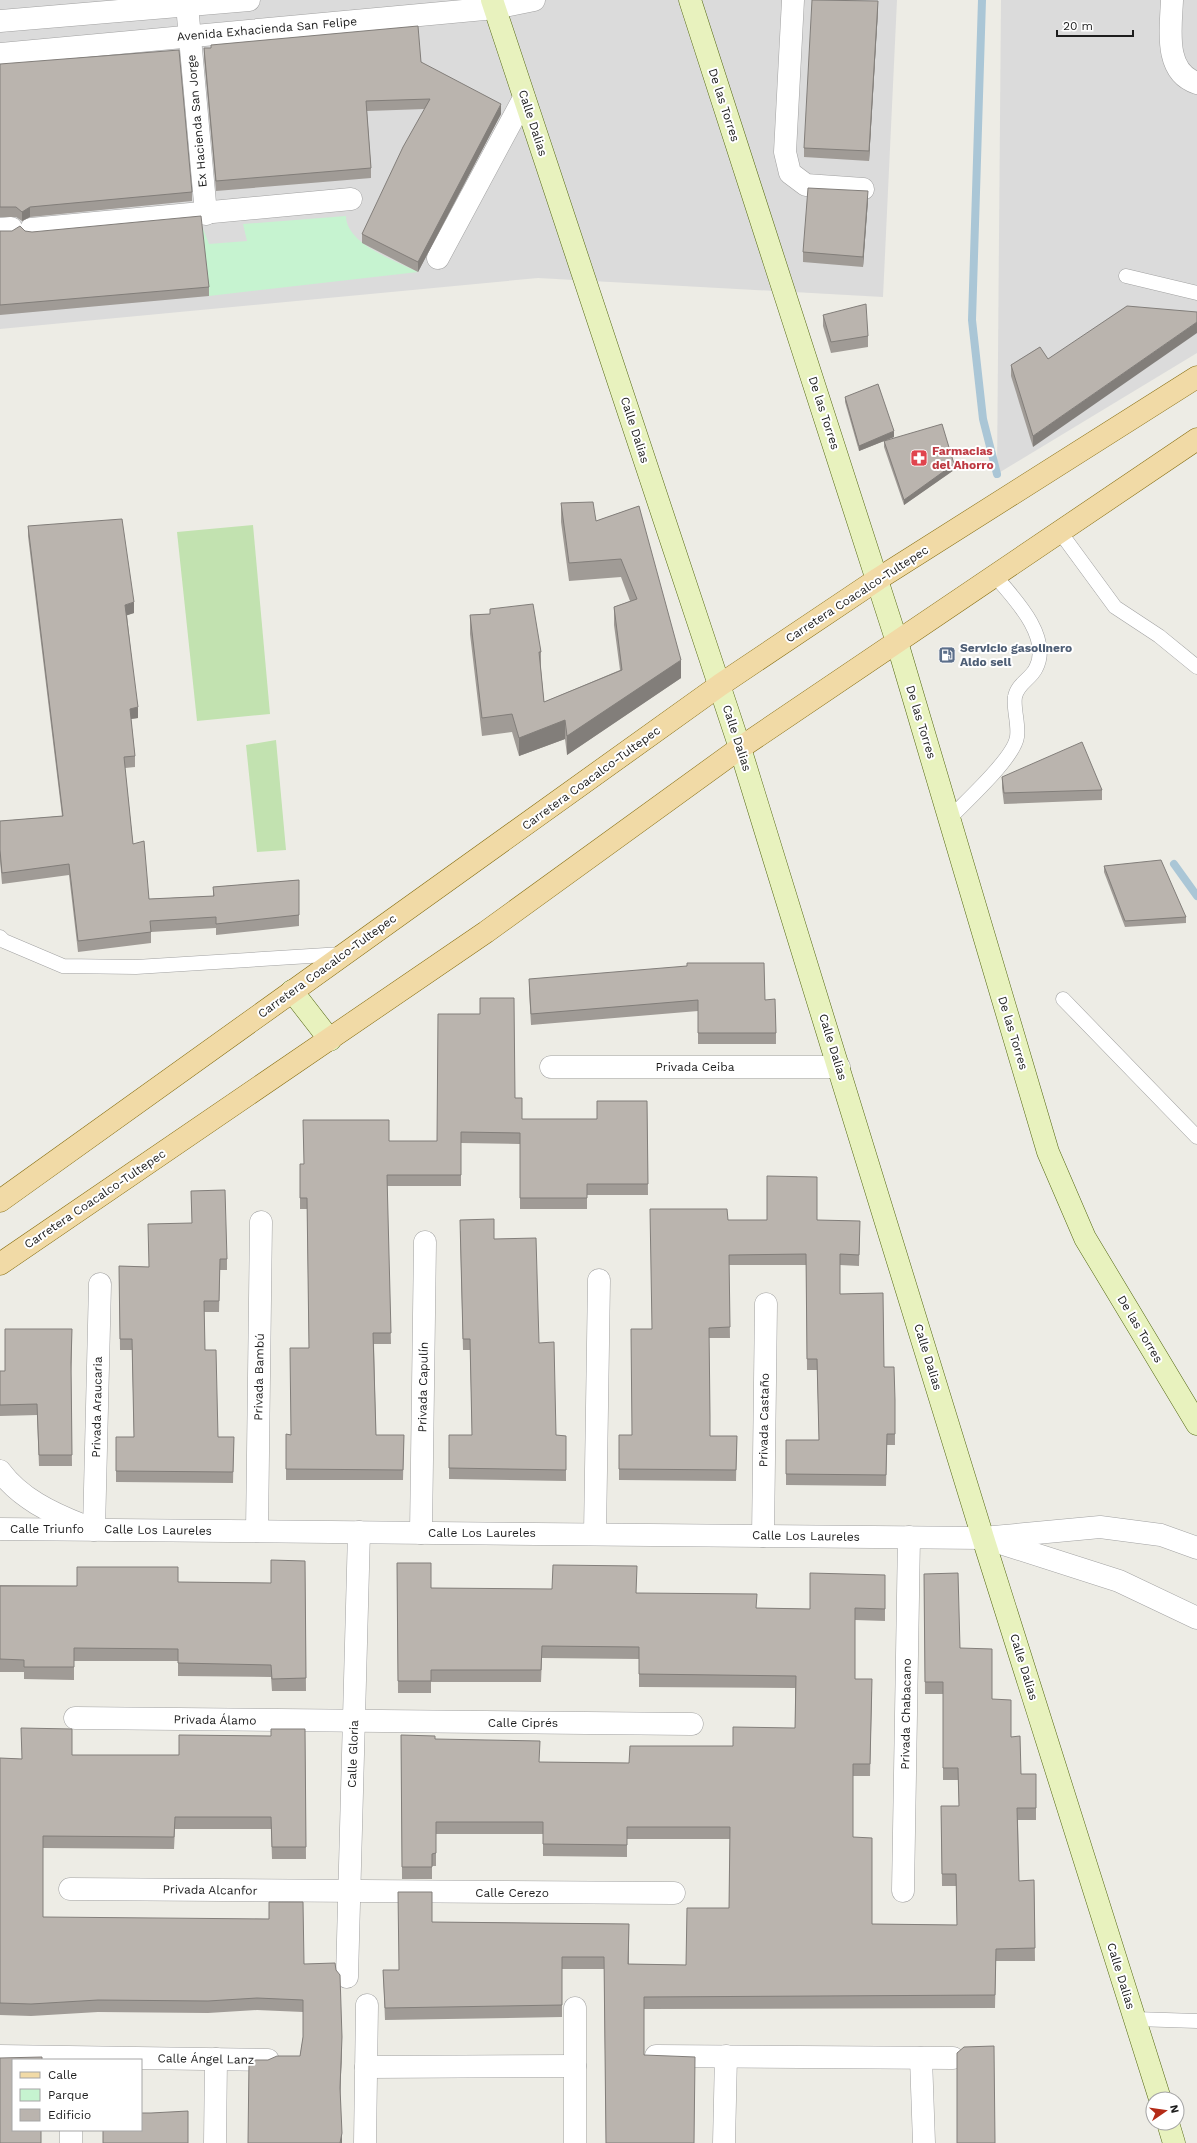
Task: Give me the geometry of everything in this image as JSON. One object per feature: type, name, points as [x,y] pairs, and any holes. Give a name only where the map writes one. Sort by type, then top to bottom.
[{"type":"main road","name":"De las Torres","points":[[690,0],[878,579],[1048,1152],[1085,1238],[1197,1424]]},
{"type":"main road","name":"Calle Dalias","points":[[493,4],[720,685],[983,1538],[1158,2091]]},
{"type":"main road","name":"Carretera Coacalco-Tultepec","points":[[0,1201],[720,685],[878,579],[1197,377]]},
{"type":"main road","name":"Carretera Coacalco-Tultepec","points":[[0,1264],[486,932],[740,748],[1197,439]]},
{"type":"main road","points":[[292,992],[330,1040]]},
{"type":"main road","points":[[1170,2131],[1174,2143]]},
{"type":"street","points":[[0,21],[108,6],[187,5],[249,0]]},
{"type":"street","name":"Avenida Exhacienda San Felipe","points":[[0,54],[189,37],[534,0]]},
{"type":"street","points":[[793,0],[785,152],[790,173],[806,185],[863,189]]},
{"type":"street","points":[[1172,0],[1170,44],[1176,66],[1189,81],[1197,83]]},
{"type":"street","name":"Ex Hacienda San Jorge","points":[[187,5],[206,214]]},
{"type":"street","points":[[438,258],[524,98]]},
{"type":"street","points":[[14,229],[206,214],[351,199]]},
{"type":"street","name":"Privada Ceiba","points":[[551,1067],[839,1067]]},
{"type":"street","name":"Privada Bambú","points":[[257,1531],[261,1222]]},
{"type":"street","name":"Privada Capulín","points":[[421,1533],[425,1242]]},
{"type":"street","points":[[0,1278],[22,1248]]},
{"type":"street","points":[[595,1534],[599,1280]]},
{"type":"street","name":"Privada Araucaria","points":[[94,1530],[100,1284]]},
{"type":"street","name":"Privada Castaño","points":[[763,1536],[766,1304]]},
{"type":"street","name":"Calle Los Laureles","points":[[0,1471],[10,1485],[52,1514],[94,1530],[983,1538]]},
{"type":"street","points":[[983,1538],[1100,1527],[1161,1535],[1197,1548]]},
{"type":"street","name":"Calle Triunfo","points":[[0,1529],[94,1530]]},
{"type":"street","name":"Calle Gloria","points":[[347,1977],[360,1532]]},
{"type":"street","name":"Privada Chabacano","points":[[903,1891],[909,1537]]},
{"type":"street","points":[[983,1538],[1119,1581],[1197,1618]]},
{"type":"street","name":"Privada Álamo","points":[[75,1718],[354,1722]]},
{"type":"street","name":"Calle Ciprés","points":[[354,1722],[692,1724]]},
{"type":"street","name":"Privada Alcanfor","points":[[70,1889],[350,1892]]},
{"type":"street","name":"Calle Cerezo","points":[[350,1892],[674,1894]]},
{"type":"street","points":[[366,2143],[367,2005]]},
{"type":"street","points":[[575,2008],[575,2143]]},
{"type":"street","name":"Calle Ángel Lanz","points":[[0,2056],[71,2059],[268,2060]]},
{"type":"street","points":[[656,2056],[953,2058]]},
{"type":"street","points":[[724,2143],[726,2056]]},
{"type":"street","points":[[921,2058],[924,2143]]},
{"type":"street","points":[[215,2143],[216,2059]]},
{"type":"street","points":[[366,2067],[574,2066]]},
{"type":"street","points":[[71,2131],[71,2143]]},
{"type":"lane","points":[[1126,276],[1197,293]]},
{"type":"lane","points":[[1060,532],[1115,607],[1159,636],[1197,667]]},
{"type":"lane","points":[[950,818],[1010,754],[1017,738],[1015,697],[1022,684],[1036,669],[1040,651],[1036,632],[1017,601],[995,576]]},
{"type":"lane","points":[[0,937],[4,941],[63,966],[136,967],[344,954]]},
{"type":"lane","points":[[1063,999],[1197,1137]]},
{"type":"lane","points":[[1135,2019],[1197,2021]]},
{"type":"shaded area","points":[[0,0],[897,0],[883,297],[538,278],[0,329]]},
{"type":"shaded area","points":[[1001,0],[1197,0],[1197,353],[997,474]]},
{"type":"green space","points":[[346,216],[348,226],[354,235],[363,243],[386,257],[418,272],[209,296],[202,226],[209,244],[247,241],[243,224]]},
{"type":"green space","points":[[253,525],[270,714],[197,721],[177,532]]},
{"type":"green space","points":[[276,740],[286,850],[257,852],[246,745]]},
{"type":"building","points":[[812,0],[878,1],[869,151],[804,148]]},
{"type":"building","points":[[418,26],[421,62],[501,104],[418,262],[362,234],[403,147],[430,99],[366,101],[371,168],[216,181],[204,48],[211,48],[211,45]]},
{"type":"building","points":[[179,50],[192,192],[30,207],[22,212],[16,207],[0,207],[0,64]]},
{"type":"building","points":[[808,188],[868,191],[863,257],[803,252]]},
{"type":"building","points":[[201,216],[209,287],[0,305],[0,231],[12,231],[20,226],[25,231],[32,232]]},
{"type":"building","points":[[866,304],[868,336],[831,342],[823,315]]},
{"type":"building","points":[[1127,306],[1197,312],[1197,322],[1033,436],[1011,365],[1040,347],[1048,359]]},
{"type":"building","points":[[878,384],[894,431],[859,446],[845,397]]},
{"type":"building","name":"Farmacias del Ahorro","points":[[942,424],[954,464],[904,500],[884,441]]},
{"type":"building","points":[[593,502],[596,521],[639,506],[681,660],[567,736],[565,720],[519,738],[512,714],[482,718],[470,615],[490,614],[490,609],[533,604],[541,652],[539,652],[544,702],[622,670],[614,607],[637,599],[621,559],[569,563],[561,503]]},
{"type":"building","points":[[122,519],[134,602],[125,605],[138,707],[130,709],[135,756],[124,757],[133,844],[144,841],[149,899],[214,896],[213,887],[299,880],[299,915],[216,924],[216,917],[150,921],[151,932],[78,941],[69,864],[2,873],[0,821],[63,816],[28,526]]},
{"type":"building","points":[[1082,742],[1102,790],[1004,793],[1002,777]]},
{"type":"building","points":[[1161,860],[1186,917],[1125,921],[1104,866]]},
{"type":"building","points":[[687,963],[764,963],[765,1000],[775,999],[776,1033],[698,1033],[698,1000],[531,1014],[529,979],[687,966]]},
{"type":"building","points":[[480,998],[514,998],[515,1098],[522,1098],[522,1119],[597,1119],[597,1101],[647,1101],[648,1184],[587,1184],[587,1198],[520,1198],[520,1133],[461,1132],[461,1175],[387,1175],[391,1333],[373,1333],[376,1435],[404,1435],[403,1470],[286,1469],[286,1434],[291,1435],[290,1348],[309,1348],[307,1198],[300,1198],[300,1164],[304,1164],[303,1120],[389,1120],[389,1141],[437,1141],[438,1014],[480,1014]]},
{"type":"building","points":[[767,1176],[817,1177],[817,1220],[860,1221],[859,1255],[840,1254],[840,1294],[883,1293],[884,1367],[894,1367],[895,1400],[895,1434],[887,1434],[886,1475],[786,1474],[786,1440],[819,1440],[817,1359],[807,1359],[806,1254],[729,1255],[730,1327],[709,1328],[710,1436],[737,1436],[736,1470],[619,1469],[619,1435],[632,1435],[631,1329],[652,1329],[650,1209],[727,1209],[728,1220],[767,1220]]},
{"type":"building","points":[[225,1190],[227,1259],[220,1259],[219,1301],[204,1301],[205,1350],[216,1350],[218,1437],[234,1437],[233,1472],[116,1471],[116,1437],[134,1437],[132,1339],[120,1339],[119,1266],[149,1267],[148,1224],[192,1223],[191,1191]]},
{"type":"building","points":[[494,1219],[494,1239],[536,1238],[539,1343],[554,1342],[556,1435],[566,1436],[566,1470],[449,1468],[449,1435],[472,1435],[470,1339],[463,1339],[460,1220]]},
{"type":"building","points":[[5,1329],[72,1329],[72,1455],[39,1455],[37,1404],[0,1405],[0,1371],[5,1371]]},
{"type":"building","points":[[271,1560],[305,1561],[306,1678],[272,1679],[271,1665],[178,1663],[178,1649],[74,1648],[74,1667],[24,1667],[24,1660],[0,1659],[0,1586],[77,1586],[77,1567],[178,1567],[178,1582],[271,1583]]},
{"type":"building","points":[[397,1563],[431,1563],[431,1588],[552,1589],[553,1565],[637,1566],[636,1593],[757,1594],[756,1608],[810,1609],[810,1573],[885,1575],[885,1609],[855,1608],[855,1679],[872,1679],[870,1764],[853,1764],[853,1837],[872,1838],[872,1924],[957,1925],[956,1874],[942,1874],[941,1806],[959,1806],[958,1768],[943,1768],[943,1682],[925,1682],[924,1574],[958,1573],[960,1648],[992,1649],[992,1699],[1011,1700],[1011,1737],[1020,1736],[1021,1774],[1036,1774],[1036,1808],[1017,1808],[1019,1881],[1034,1880],[1035,1948],[996,1949],[995,1995],[644,1997],[644,2055],[695,2057],[694,2143],[606,2143],[604,1957],[562,1957],[562,2005],[385,2008],[383,1970],[399,1970],[398,1892],[432,1892],[432,1922],[629,1924],[628,1964],[686,1965],[687,1908],[729,1908],[730,1827],[627,1827],[627,1845],[543,1844],[543,1822],[436,1822],[436,1853],[432,1854],[432,1867],[402,1867],[401,1735],[435,1736],[435,1739],[540,1741],[539,1762],[629,1763],[630,1746],[733,1746],[733,1727],[795,1728],[796,1676],[639,1674],[639,1647],[542,1646],[541,1670],[431,1670],[431,1681],[398,1681]]},
{"type":"building","points":[[21,1728],[72,1729],[72,1755],[179,1755],[179,1735],[271,1736],[271,1729],[305,1729],[306,1847],[272,1847],[271,1817],[175,1817],[174,1837],[43,1836],[43,1917],[269,1919],[269,1902],[303,1902],[304,1964],[335,1963],[336,1970],[340,1975],[342,2037],[340,2088],[342,2133],[340,2143],[248,2143],[249,2060],[268,2060],[277,2056],[300,2056],[303,2037],[303,2000],[257,1998],[208,2001],[98,2000],[31,2004],[0,2003],[0,1758],[22,1759]]},
{"type":"building","points":[[994,2046],[995,2143],[957,2143],[957,2053],[964,2047]]},
{"type":"building","points":[[42,2057],[42,2059],[12,2059],[12,2131],[41,2131],[41,2143],[0,2143],[0,2058]]},
{"type":"building","points":[[188,2111],[188,2143],[103,2143],[103,2131],[142,2131],[142,2113]]},
{"type":"waterway","points":[[982,0],[972,320],[983,419],[997,474]]},
{"type":"waterway","points":[[1174,864],[1197,896]]},
{"type":"place","name":"Farmacias del Ahorro","points":[[919,458]]},
{"type":"place","name":"Servicio gasolinero Aldo sell","points":[[947,655]]}]
